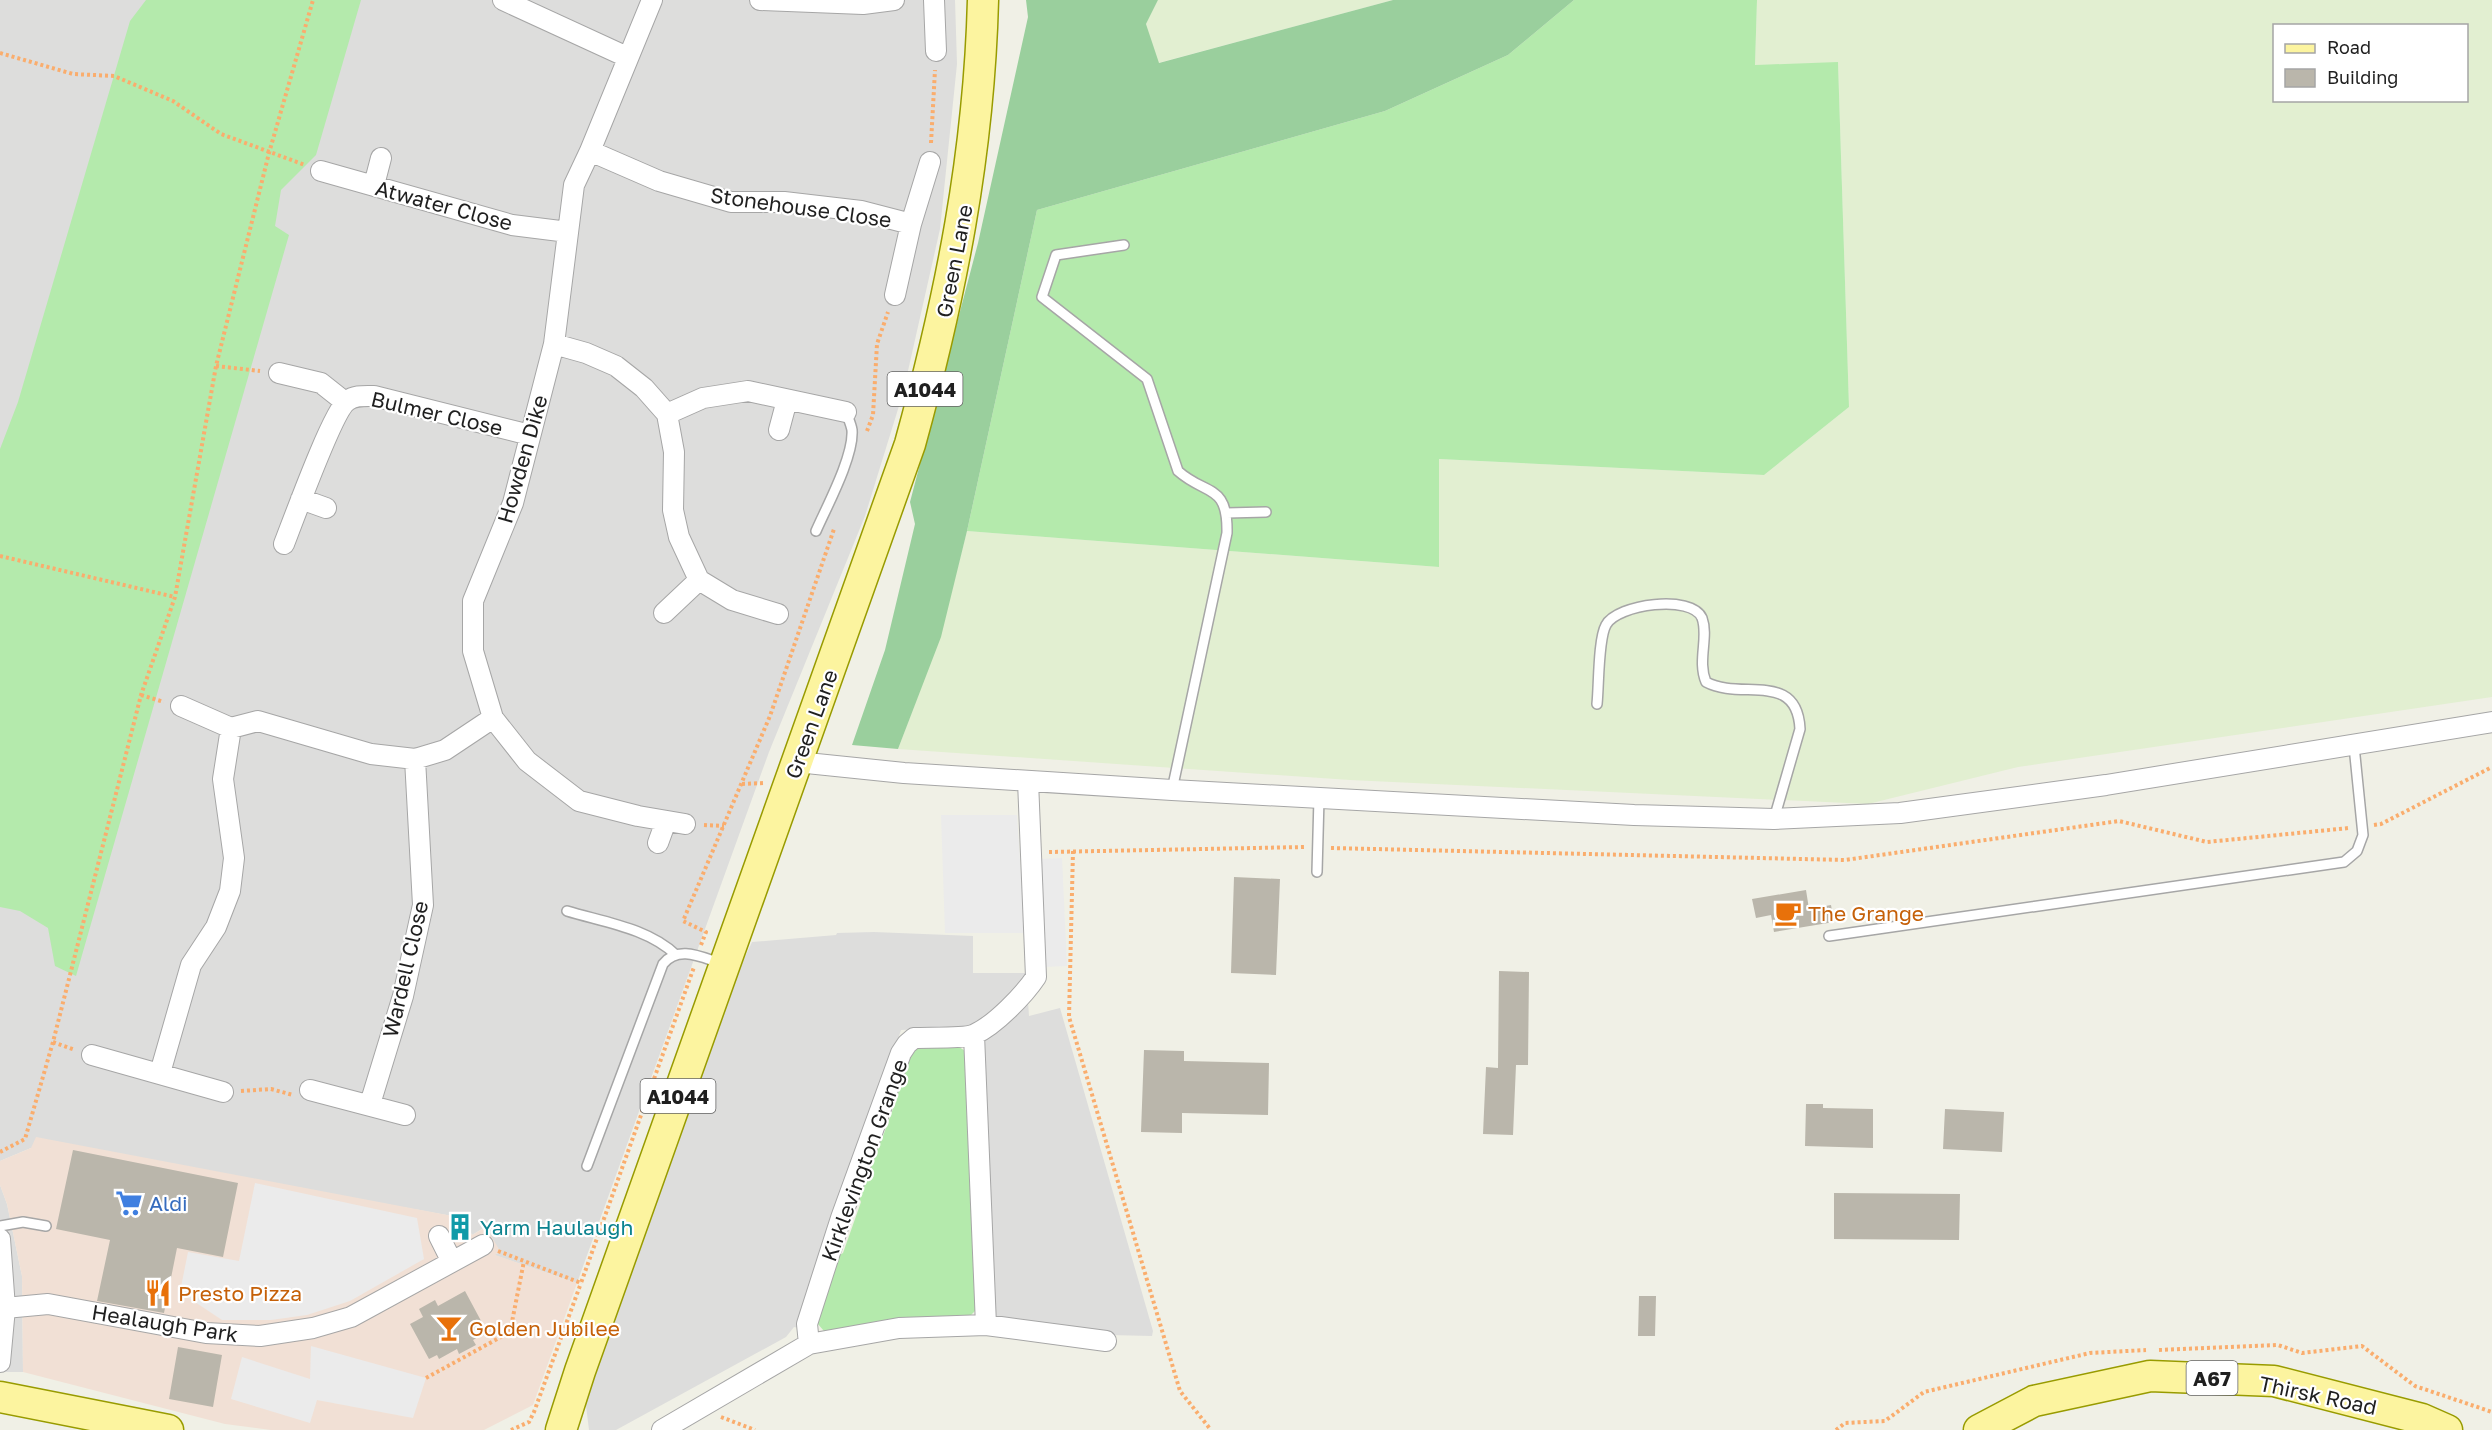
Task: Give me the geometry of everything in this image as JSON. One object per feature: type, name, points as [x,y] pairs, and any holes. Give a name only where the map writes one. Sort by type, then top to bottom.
[{"type":"main road","name":"Green Lane","points":[[561,1430],[711,961],[797,762],[910,444],[937,345],[960,238],[973,149],[981,62],[983,0]]},
{"type":"main road","name":"Thirsk Road","points":[[1979,1430],[2034,1401],[2150,1376],[2274,1381],[2422,1419],[2447,1430]]},
{"type":"main road","points":[[0,1397],[168,1430]]},
{"type":"street","points":[[503,0],[627,57]]},
{"type":"street","name":"Howden Dike","points":[[652,0],[574,185],[554,344],[513,503],[473,601],[473,651],[493,718],[527,761],[579,801],[676,823],[658,843]]},
{"type":"street","points":[[760,0],[862,4],[894,0]]},
{"type":"street","points":[[934,0],[936,51]]},
{"type":"street","name":"Stonehouse Close","points":[[590,151],[659,181],[731,202],[784,202],[861,211],[911,224]]},
{"type":"street","points":[[374,185],[381,158]]},
{"type":"street","name":"Stonehouse Close","points":[[895,294],[911,224],[930,162]]},
{"type":"street","name":"Atwater Close","points":[[321,171],[512,225],[568,232]]},
{"type":"street","points":[[554,344],[586,353],[616,366],[644,388],[667,414],[674,453],[673,510],[679,537],[699,580],[732,600],[778,614]]},
{"type":"street","name":"Bulmer Close","points":[[279,373],[321,383],[345,402]]},
{"type":"street","points":[[667,414],[703,398],[748,392],[846,412]]},
{"type":"street","name":"Bulmer Close","points":[[284,544],[330,431],[345,402],[356,396],[374,396],[530,435]]},
{"type":"street","points":[[779,430],[787,400]]},
{"type":"street","points":[[301,499],[326,508]]},
{"type":"street","points":[[664,612],[699,580]]},
{"type":"street","points":[[181,706],[231,728],[258,721],[370,754],[416,759],[445,750],[493,718]]},
{"type":"street","points":[[797,762],[904,772],[1172,790],[1634,815],[1774,819],[1900,813],[2106,785],[2492,722]]},
{"type":"street","points":[[160,1073],[191,965],[216,927],[230,891],[234,858],[224,778],[231,728]]},
{"type":"street","name":"Wardell Close","points":[[370,1104],[403,996],[423,905],[416,759]]},
{"type":"street","points":[[986,1325],[974,1035],[1013,1005],[1036,977],[1028,781]]},
{"type":"street","name":"Kirklevington Grange","points":[[809,1344],[807,1324],[901,1053],[914,1038],[974,1035]]},
{"type":"street","points":[[92,1055],[223,1092]]},
{"type":"street","points":[[310,1090],[405,1115]]},
{"type":"street","points":[[439,1236],[452,1262]]},
{"type":"street","points":[[0,1239],[5,1308],[0,1362]]},
{"type":"street","name":"Healaugh Park","points":[[5,1308],[48,1304],[206,1333],[260,1336],[313,1328],[351,1317],[483,1245]]},
{"type":"street","points":[[662,1430],[809,1344],[899,1328],[986,1325],[1106,1341]]},
{"type":"lane","points":[[1124,245],[1056,255],[1042,297],[1147,379],[1178,471],[1210,489],[1220,499],[1227,513],[1227,533],[1172,790]]},
{"type":"lane","points":[[816,531],[836,488],[851,441],[852,428],[846,412]]},
{"type":"lane","points":[[1227,513],[1266,512]]},
{"type":"lane","points":[[1597,704],[1605,626],[1615,614],[1635,606],[1662,605],[1678,605],[1697,611],[1702,619],[1701,671],[1706,682],[1718,689],[1758,689],[1779,694],[1793,702],[1800,714],[1798,737],[1774,819]]},
{"type":"lane","points":[[1829,936],[2344,862],[2357,851],[2363,836],[2354,746]]},
{"type":"lane","points":[[1317,872],[1319,798]]},
{"type":"lane","points":[[567,911],[642,933],[667,946],[676,955]]},
{"type":"lane","points":[[587,1166],[659,972],[667,960],[676,955],[690,954],[711,961]]},
{"type":"lane","points":[[0,1226],[23,1222],[46,1227]]},
{"type":"path","points":[[0,1152],[25,1139],[141,695],[175,597],[216,366],[269,153],[313,0]]},
{"type":"path","points":[[930,162],[936,51]]},
{"type":"path","points":[[0,53],[73,74],[114,75],[173,101],[221,134],[321,171]]},
{"type":"path","points":[[865,437],[873,415],[877,344],[895,294]]},
{"type":"path","points":[[216,366],[279,373]]},
{"type":"path","points":[[511,1430],[529,1422],[534,1412],[581,1283],[711,961],[706,932],[683,921],[770,716],[836,525]]},
{"type":"path","points":[[0,556],[175,597]]},
{"type":"path","points":[[1032,852],[1318,847],[1845,860],[2119,821],[2207,842],[2380,824],[2492,767]]},
{"type":"path","points":[[1073,851],[1069,1017],[1180,1391],[1211,1430]]},
{"type":"path","points":[[223,1092],[271,1089],[303,1097],[310,1090]]},
{"type":"path","points":[[483,1245],[581,1283]]},
{"type":"path","points":[[426,1378],[510,1332],[524,1261]]},
{"type":"path","points":[[698,1409],[755,1430]]},
{"type":"shaded area","points":[[0,0],[955,0],[957,64],[940,229],[903,393],[865,516],[769,752],[577,1283],[494,1255],[500,1252],[485,1227],[472,1235],[463,1218],[347,1197],[31,1148],[0,1161]]},
{"type":"shaded area","points":[[941,815],[1017,815],[1025,933],[945,933]]},
{"type":"shaded area","points":[[1062,858],[1067,966],[1044,967],[1040,859]]},
{"type":"shaded area","points":[[874,932],[973,936],[973,973],[1026,973],[1029,1016],[1060,1008],[1153,1331],[1152,1336],[1109,1335],[995,1320],[966,1027],[901,1030],[799,1328],[794,1327],[786,1337],[616,1430],[589,1430],[586,1390],[726,997],[752,942],[836,935],[837,933]]},
{"type":"shaded area","points":[[36,1137],[463,1218],[472,1235],[486,1227],[500,1251],[495,1255],[577,1283],[533,1405],[484,1430],[271,1430],[225,1424],[23,1372],[22,1276],[7,1204],[0,1185],[0,1161],[31,1148]]},
{"type":"shaded area","points":[[255,1183],[417,1218],[424,1259],[350,1301],[307,1315],[271,1320],[222,1320],[180,1292],[188,1252],[239,1261]]},
{"type":"shaded area","points":[[0,1185],[7,1204],[22,1276],[23,1372],[0,1372]]},
{"type":"shaded area","points":[[311,1346],[426,1378],[413,1418],[317,1400],[310,1423],[231,1399],[242,1357],[310,1379]]},
{"type":"green space","points":[[146,0],[361,0],[316,155],[281,190],[275,226],[289,235],[76,976],[55,966],[48,928],[20,911],[0,907],[0,449],[18,402],[130,21]]},
{"type":"green space","points":[[1026,0],[1158,0],[1146,24],[1159,63],[1393,0],[1574,0],[1508,55],[1385,111],[1037,210],[967,531],[941,637],[898,749],[852,745],[885,650],[915,524],[910,502],[978,243],[1028,17]]},
{"type":"green space","points":[[1158,0],[1393,0],[1158,63],[1146,24]]},
{"type":"green space","points":[[1574,0],[1757,0],[1755,65],[1838,62],[1849,407],[1764,475],[1439,459],[1439,567],[967,531],[1037,210],[1385,111],[1508,55]]},
{"type":"green space","points":[[1757,0],[2492,0],[2492,697],[2018,767],[1868,804],[1350,780],[898,749],[940,637],[967,531],[1439,567],[1439,459],[1764,475],[1849,407],[1838,63],[1755,65]]},
{"type":"green space","points":[[955,1044],[965,1051],[971,1090],[966,1097],[977,1309],[969,1317],[824,1331],[817,1323],[835,1258],[843,1253],[861,1202],[858,1195],[877,1138],[883,1136],[898,1095],[895,1088],[905,1062],[914,1050],[920,1047]]},
{"type":"building","points":[[1234,877],[1280,879],[1276,975],[1231,973]]},
{"type":"building","points":[[1806,890],[1809,909],[1831,905],[1834,922],[1774,932],[1771,915],[1756,918],[1752,899]]},
{"type":"building","points":[[1499,971],[1529,972],[1528,1065],[1516,1065],[1513,1135],[1483,1134],[1486,1067],[1498,1068]]},
{"type":"building","points":[[1144,1050],[1184,1051],[1184,1061],[1269,1063],[1268,1115],[1182,1113],[1182,1133],[1141,1132]]},
{"type":"building","points":[[1806,1104],[1823,1104],[1823,1108],[1873,1109],[1873,1148],[1805,1146]]},
{"type":"building","points":[[1945,1109],[2004,1112],[2002,1152],[1943,1149]]},
{"type":"building","points":[[73,1150],[238,1183],[223,1257],[177,1248],[164,1313],[97,1301],[110,1240],[56,1229]]},
{"type":"building","points":[[1834,1193],[1960,1194],[1959,1240],[1834,1239]]},
{"type":"building","name":"Golden Jubilee","points":[[465,1291],[487,1332],[473,1340],[476,1345],[459,1354],[457,1349],[439,1359],[437,1355],[429,1359],[410,1324],[423,1317],[419,1309],[435,1300],[438,1306]]},
{"type":"building","points":[[1639,1296],[1656,1296],[1655,1336],[1638,1336]]},
{"type":"building","points":[[178,1347],[222,1355],[213,1407],[169,1399]]},
{"type":"place","name":"The Grange","points":[[1788,913]]},
{"type":"place","name":"Aldi","points":[[129,1203]]},
{"type":"place","name":"Yarm Haulaugh","points":[[460,1227]]},
{"type":"place","name":"Presto Pizza","points":[[158,1293]]},
{"type":"place","name":"Golden Jubilee","points":[[449,1328]]}]
